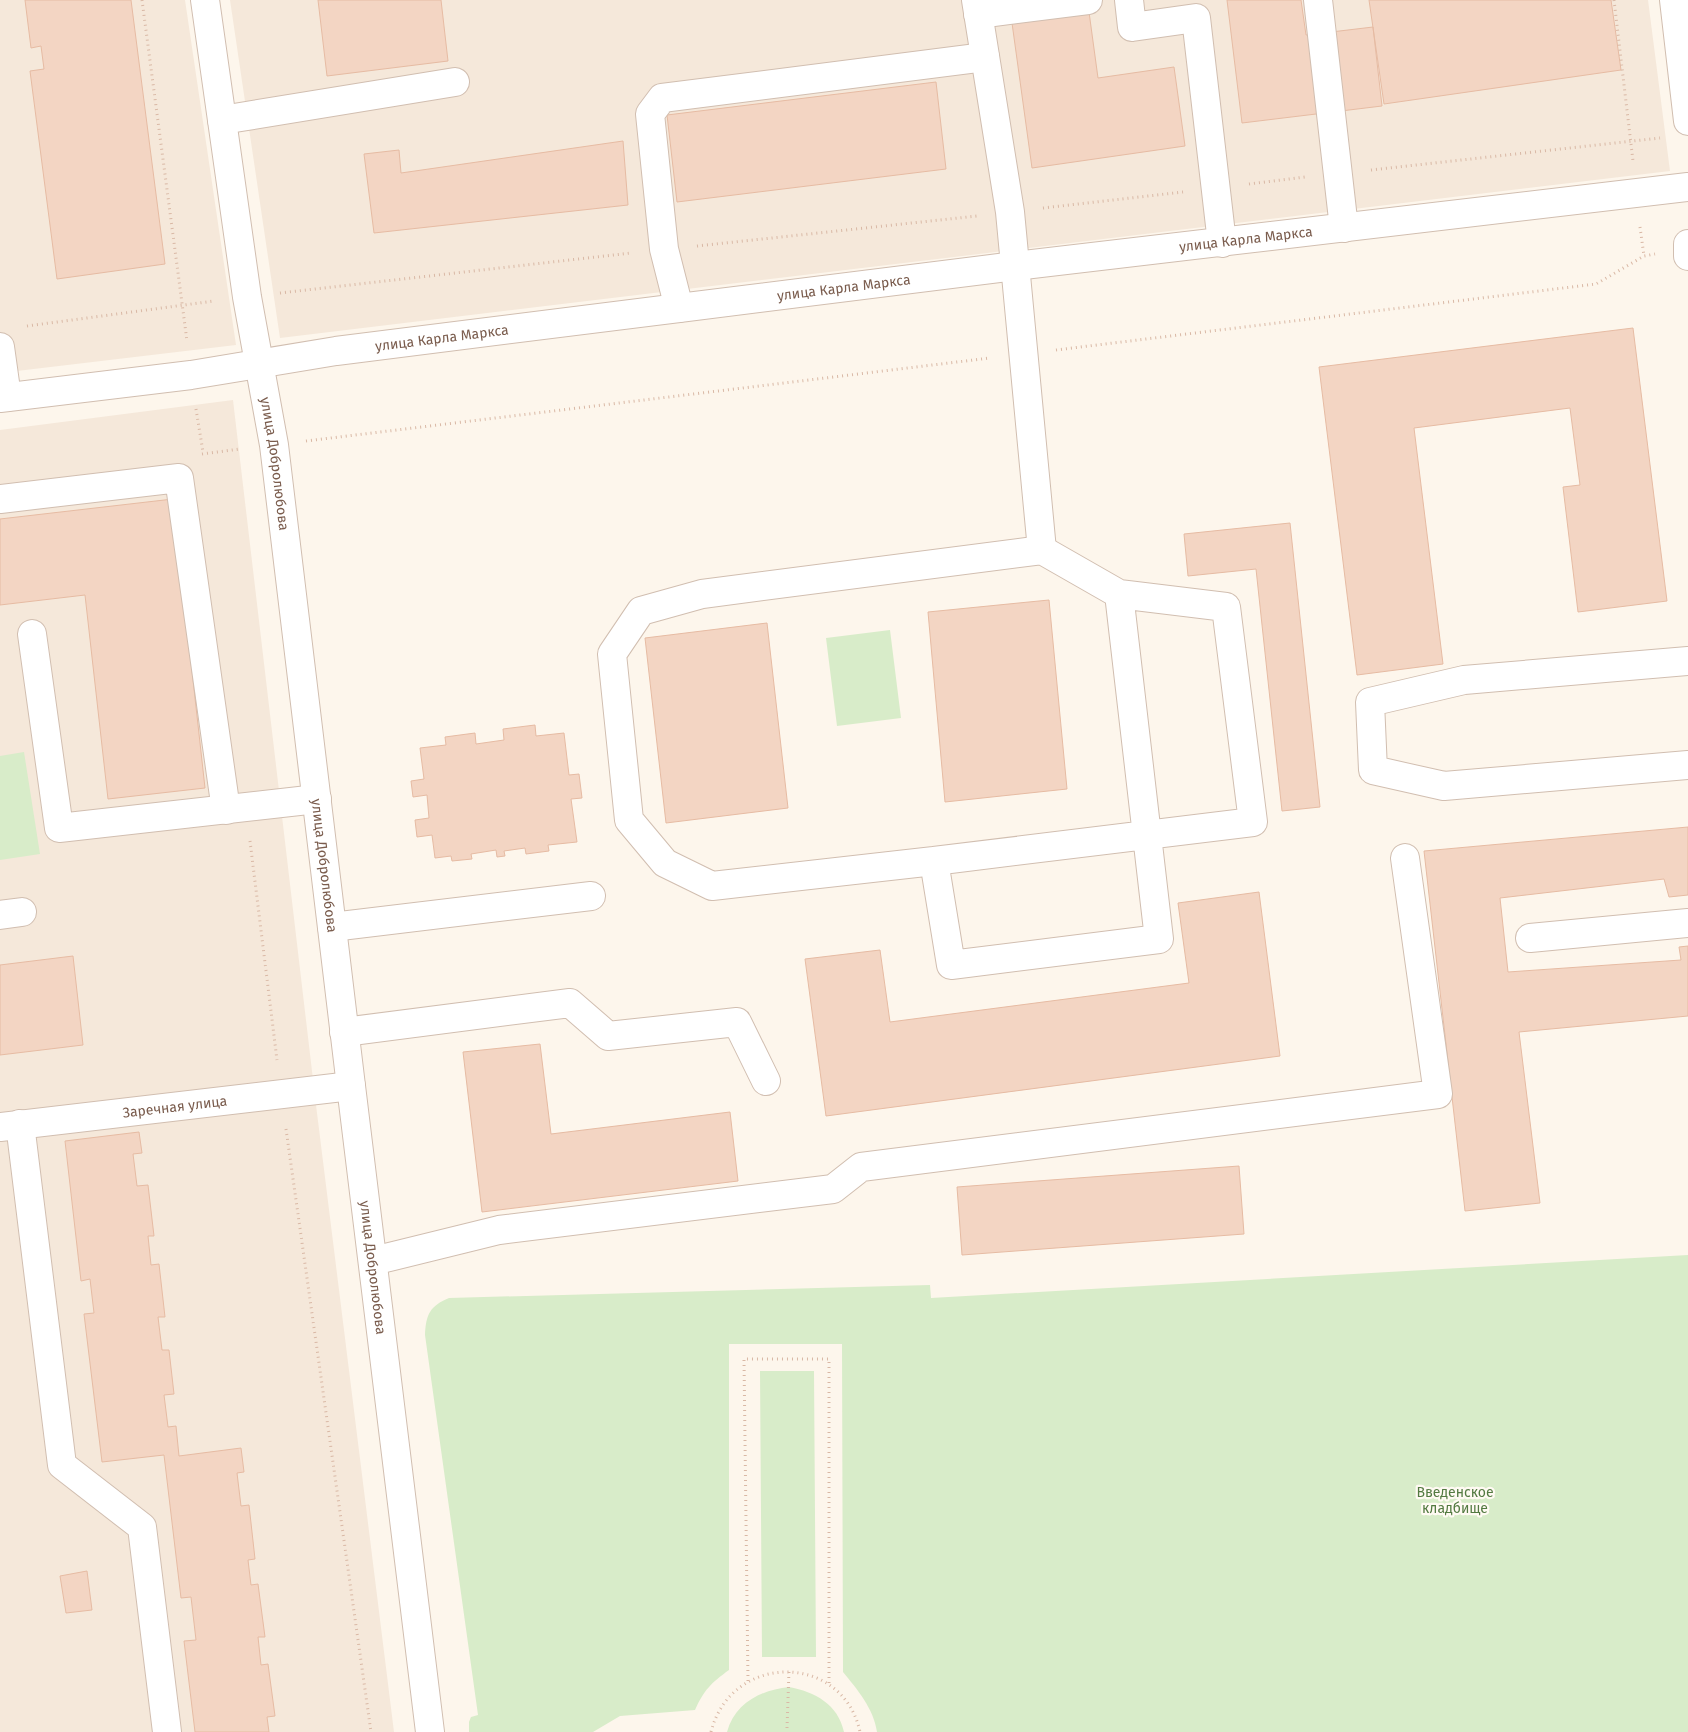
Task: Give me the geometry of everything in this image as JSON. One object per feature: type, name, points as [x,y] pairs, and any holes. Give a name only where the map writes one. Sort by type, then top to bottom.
[{"type":"street","name":"улица Добролюбова","points":[[205,0],[247,297],[274,445],[430,1732]]},
{"type":"street","points":[[1042,550],[1010,212],[977,7],[1088,0]]},
{"type":"street","points":[[1129,0],[1132,27],[1196,18],[1222,243]]},
{"type":"street","points":[[1318,0],[1344,228]]},
{"type":"street","points":[[1674,0],[1678,129]]},
{"type":"street","points":[[680,308],[664,249],[650,114],[662,98],[985,57]]},
{"type":"street","points":[[222,120],[455,82]]},
{"type":"street","name":"улица Карла Маркса","points":[[3,398],[191,375],[336,351],[1015,266],[1688,187]]},
{"type":"street","points":[[0,347],[3,398]]},
{"type":"street","points":[[0,499],[179,478],[236,808]]},
{"type":"street","points":[[1042,550],[1119,594],[1226,607],[1253,822],[712,886],[665,863],[629,820],[612,654],[642,612],[702,594],[1042,550]]},
{"type":"street","points":[[934,861],[951,965],[1159,939],[1119,594]]},
{"type":"street","points":[[32,634],[58,828],[317,800]]},
{"type":"street","points":[[1688,661],[1464,680],[1370,702],[1373,770],[1444,786],[1688,765]]},
{"type":"street","points":[[373,1261],[499,1230],[833,1189],[860,1167],[1438,1094],[1405,858]]},
{"type":"street","points":[[332,927],[591,896]]},
{"type":"street","points":[[1530,938],[1688,923]]},
{"type":"street","points":[[344,1032],[570,1003],[608,1036],[737,1022],[766,1080]]},
{"type":"street","name":"Заречная улица","points":[[10,1125],[351,1086]]},
{"type":"street","points":[[10,1125],[62,1465],[142,1527],[167,1732]]},
{"type":"path","points":[[142,0],[204,464]]},
{"type":"path","points":[[1614,0],[1644,256]]},
{"type":"path","points":[[19,327],[247,297],[1630,141],[1678,129]]},
{"type":"path","points":[[193,455],[1596,284],[1644,256],[1688,250]]},
{"type":"path","points":[[236,808],[281,1094],[371,1732]]},
{"type":"path","points":[[748,1681],[744,1359],[829,1359],[829,1685]]},
{"type":"path","points":[[787,1728],[789,1671]]},
{"type":"path","points":[[711,1732],[722,1706],[734,1692],[748,1681],[775,1672],[789,1671],[803,1673],[829,1685],[851,1708],[860,1732]]},
{"type":"shaded area","points":[[0,0],[185,0],[236,345],[0,373]]},
{"type":"shaded area","points":[[230,0],[1648,0],[1670,171],[280,338]]},
{"type":"shaded area","points":[[233,400],[316,1105],[394,1732],[0,1732],[0,430]]},
{"type":"green space","points":[[890,630],[901,718],[837,726],[826,638]]},
{"type":"green space","points":[[24,752],[40,854],[0,860],[0,756]]},
{"type":"green space","name":"Введенское кладбище","points":[[1688,1255],[1688,1732],[877,1732],[869,1707],[843,1672],[842,1344],[729,1344],[729,1670],[709,1687],[695,1710],[620,1716],[593,1732],[469,1732],[471,1717],[478,1715],[425,1335],[426,1321],[430,1312],[437,1304],[449,1298],[930,1285],[931,1298]]},
{"type":"green space","points":[[760,1371],[814,1371],[816,1657],[762,1657]]},
{"type":"green space","points":[[789,1687],[808,1692],[824,1701],[837,1714],[844,1732],[727,1732],[736,1713],[750,1700],[769,1691]]},
{"type":"building","points":[[25,0],[131,0],[165,264],[57,279],[30,71],[44,69],[41,46],[31,48]]},
{"type":"building","points":[[318,0],[441,0],[448,61],[327,76]]},
{"type":"building","points":[[1227,0],[1301,0],[1306,35],[1373,27],[1382,106],[1242,123]]},
{"type":"building","points":[[1369,0],[1611,0],[1621,70],[1384,104]]},
{"type":"building","points":[[1089,12],[1098,78],[1174,67],[1185,146],[1032,168],[1012,23]]},
{"type":"building","points":[[936,82],[946,169],[677,202],[667,115]]},
{"type":"building","points":[[623,141],[628,205],[374,233],[364,154],[399,150],[401,173]]},
{"type":"building","points":[[1633,328],[1667,601],[1578,612],[1563,487],[1580,485],[1570,408],[1414,428],[1443,664],[1357,675],[1319,367]]},
{"type":"building","points":[[173,499],[205,788],[108,799],[85,595],[0,605],[0,519]]},
{"type":"building","points":[[1290,523],[1320,807],[1282,811],[1256,569],[1188,576],[1184,534]]},
{"type":"building","points":[[1049,600],[1067,789],[945,802],[928,612]]},
{"type":"building","points":[[767,623],[788,808],[666,823],[645,638]]},
{"type":"building","points":[[535,725],[536,736],[564,733],[569,775],[579,774],[582,798],[571,799],[577,842],[548,845],[549,851],[526,854],[525,848],[504,851],[505,856],[497,857],[496,850],[471,854],[472,859],[452,861],[451,856],[435,858],[432,835],[417,837],[415,820],[429,818],[427,795],[413,797],[411,781],[424,779],[420,748],[446,745],[445,737],[475,733],[476,744],[504,740],[503,729]]},
{"type":"building","points":[[1688,827],[1688,895],[1669,897],[1664,879],[1500,898],[1508,972],[1681,960],[1679,947],[1688,946],[1688,1016],[1519,1032],[1540,1203],[1465,1211],[1424,851]]},
{"type":"building","points":[[1259,892],[1280,1056],[826,1116],[805,959],[880,950],[890,1022],[1189,983],[1178,903]]},
{"type":"building","points":[[73,956],[83,1045],[0,1055],[0,965]]},
{"type":"building","points":[[540,1044],[551,1134],[730,1112],[738,1181],[482,1212],[463,1052]]},
{"type":"building","points":[[139,1132],[142,1153],[133,1154],[137,1186],[148,1185],[154,1236],[148,1236],[151,1265],[159,1264],[165,1317],[158,1317],[162,1350],[169,1350],[174,1394],[164,1395],[168,1427],[176,1426],[179,1456],[241,1448],[244,1472],[237,1473],[241,1506],[249,1505],[255,1559],[248,1560],[251,1585],[258,1584],[265,1637],[258,1637],[261,1665],[268,1664],[275,1716],[267,1717],[269,1732],[195,1732],[184,1641],[196,1640],[191,1597],[181,1598],[164,1455],[102,1462],[84,1314],[94,1313],[90,1279],[81,1281],[65,1141]]},
{"type":"building","points":[[1239,1166],[1244,1234],[962,1255],[957,1187]]},
{"type":"building","points":[[87,1571],[92,1610],[66,1613],[60,1576]]}]
